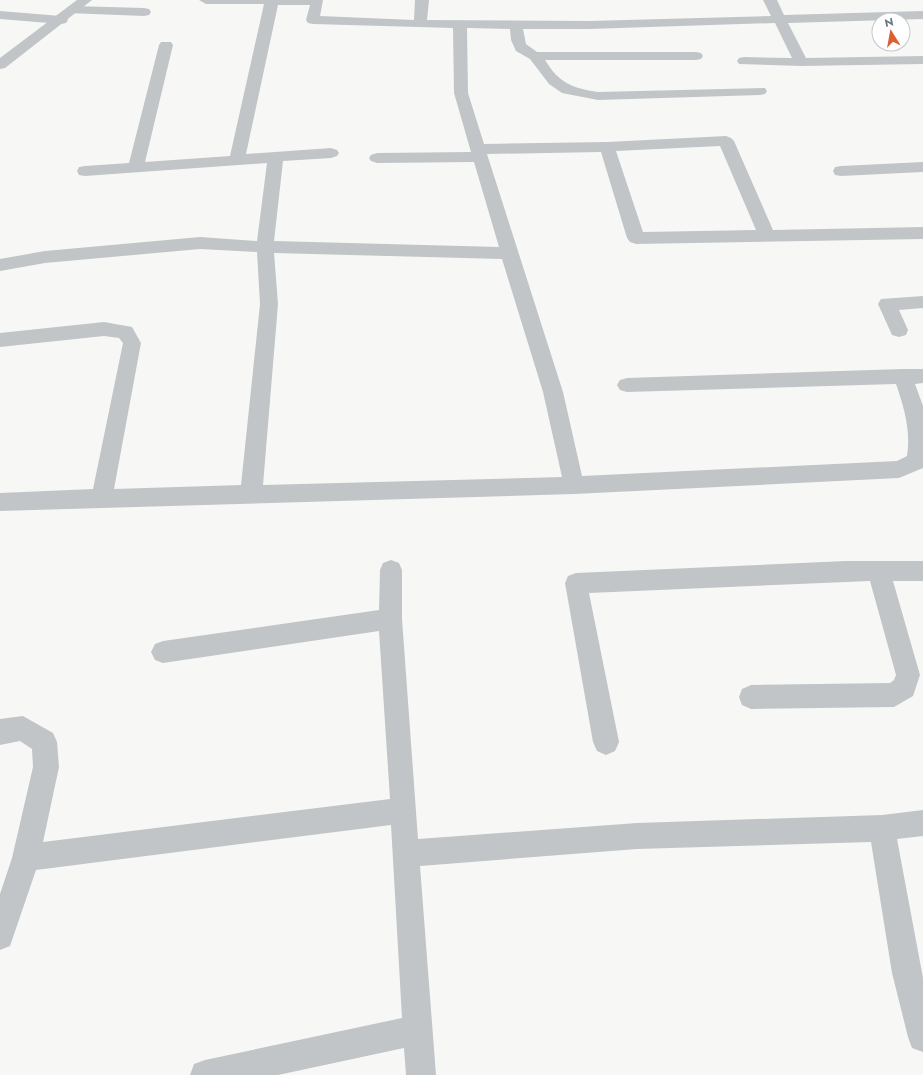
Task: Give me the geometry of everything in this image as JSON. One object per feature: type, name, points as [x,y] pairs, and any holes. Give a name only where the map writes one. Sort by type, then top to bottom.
[{"type":"street","points":[[0,65],[86,0]]},
{"type":"street","points":[[206,0],[317,1],[313,20],[420,24],[589,25],[778,18],[923,15]]},
{"type":"street","points":[[237,159],[272,0]]},
{"type":"street","points":[[420,24],[422,0]]},
{"type":"street","points":[[770,0],[801,62]]},
{"type":"street","points":[[73,10],[144,12]]},
{"type":"street","points":[[0,14],[60,20]]},
{"type":"street","points":[[460,24],[461,93],[553,392],[574,486]]},
{"type":"street","points":[[516,24],[519,46],[524,53],[534,56],[696,56]]},
{"type":"street","points":[[136,166],[166,45]]},
{"type":"street","points":[[534,56],[546,74],[559,87],[575,93],[598,96],[760,91]]},
{"type":"street","points":[[744,61],[801,62],[923,60]]},
{"type":"street","points":[[377,158],[726,140],[767,236]]},
{"type":"street","points":[[607,147],[636,238],[923,233]]},
{"type":"street","points":[[85,171],[136,166],[331,153]]},
{"type":"street","points":[[251,494],[269,304],[264,248],[276,156]]},
{"type":"street","points":[[841,171],[923,167]]},
{"type":"street","points":[[0,265],[46,257],[200,243],[264,248],[509,253]]},
{"type":"street","points":[[899,330],[887,304],[923,302]]},
{"type":"street","points":[[0,340],[104,329],[125,332],[132,343],[102,498]]},
{"type":"street","points":[[0,502],[574,486],[900,469],[916,461],[921,448],[913,376],[627,385]]},
{"type":"street","points":[[391,570],[390,619],[404,810],[405,854],[420,1030],[421,1075]]},
{"type":"street","points":[[751,697],[894,695],[904,688],[908,675],[879,571]]},
{"type":"street","points":[[606,742],[576,583],[879,571],[923,571]]},
{"type":"street","points":[[163,652],[390,619]]},
{"type":"street","points":[[0,732],[23,728],[44,742],[46,767],[26,858],[0,936]]},
{"type":"street","points":[[26,858],[404,810]]},
{"type":"street","points":[[405,854],[637,836],[882,828],[923,823]]},
{"type":"street","points":[[882,828],[915,973],[923,1037]]},
{"type":"street","points":[[205,1075],[420,1030]]}]
